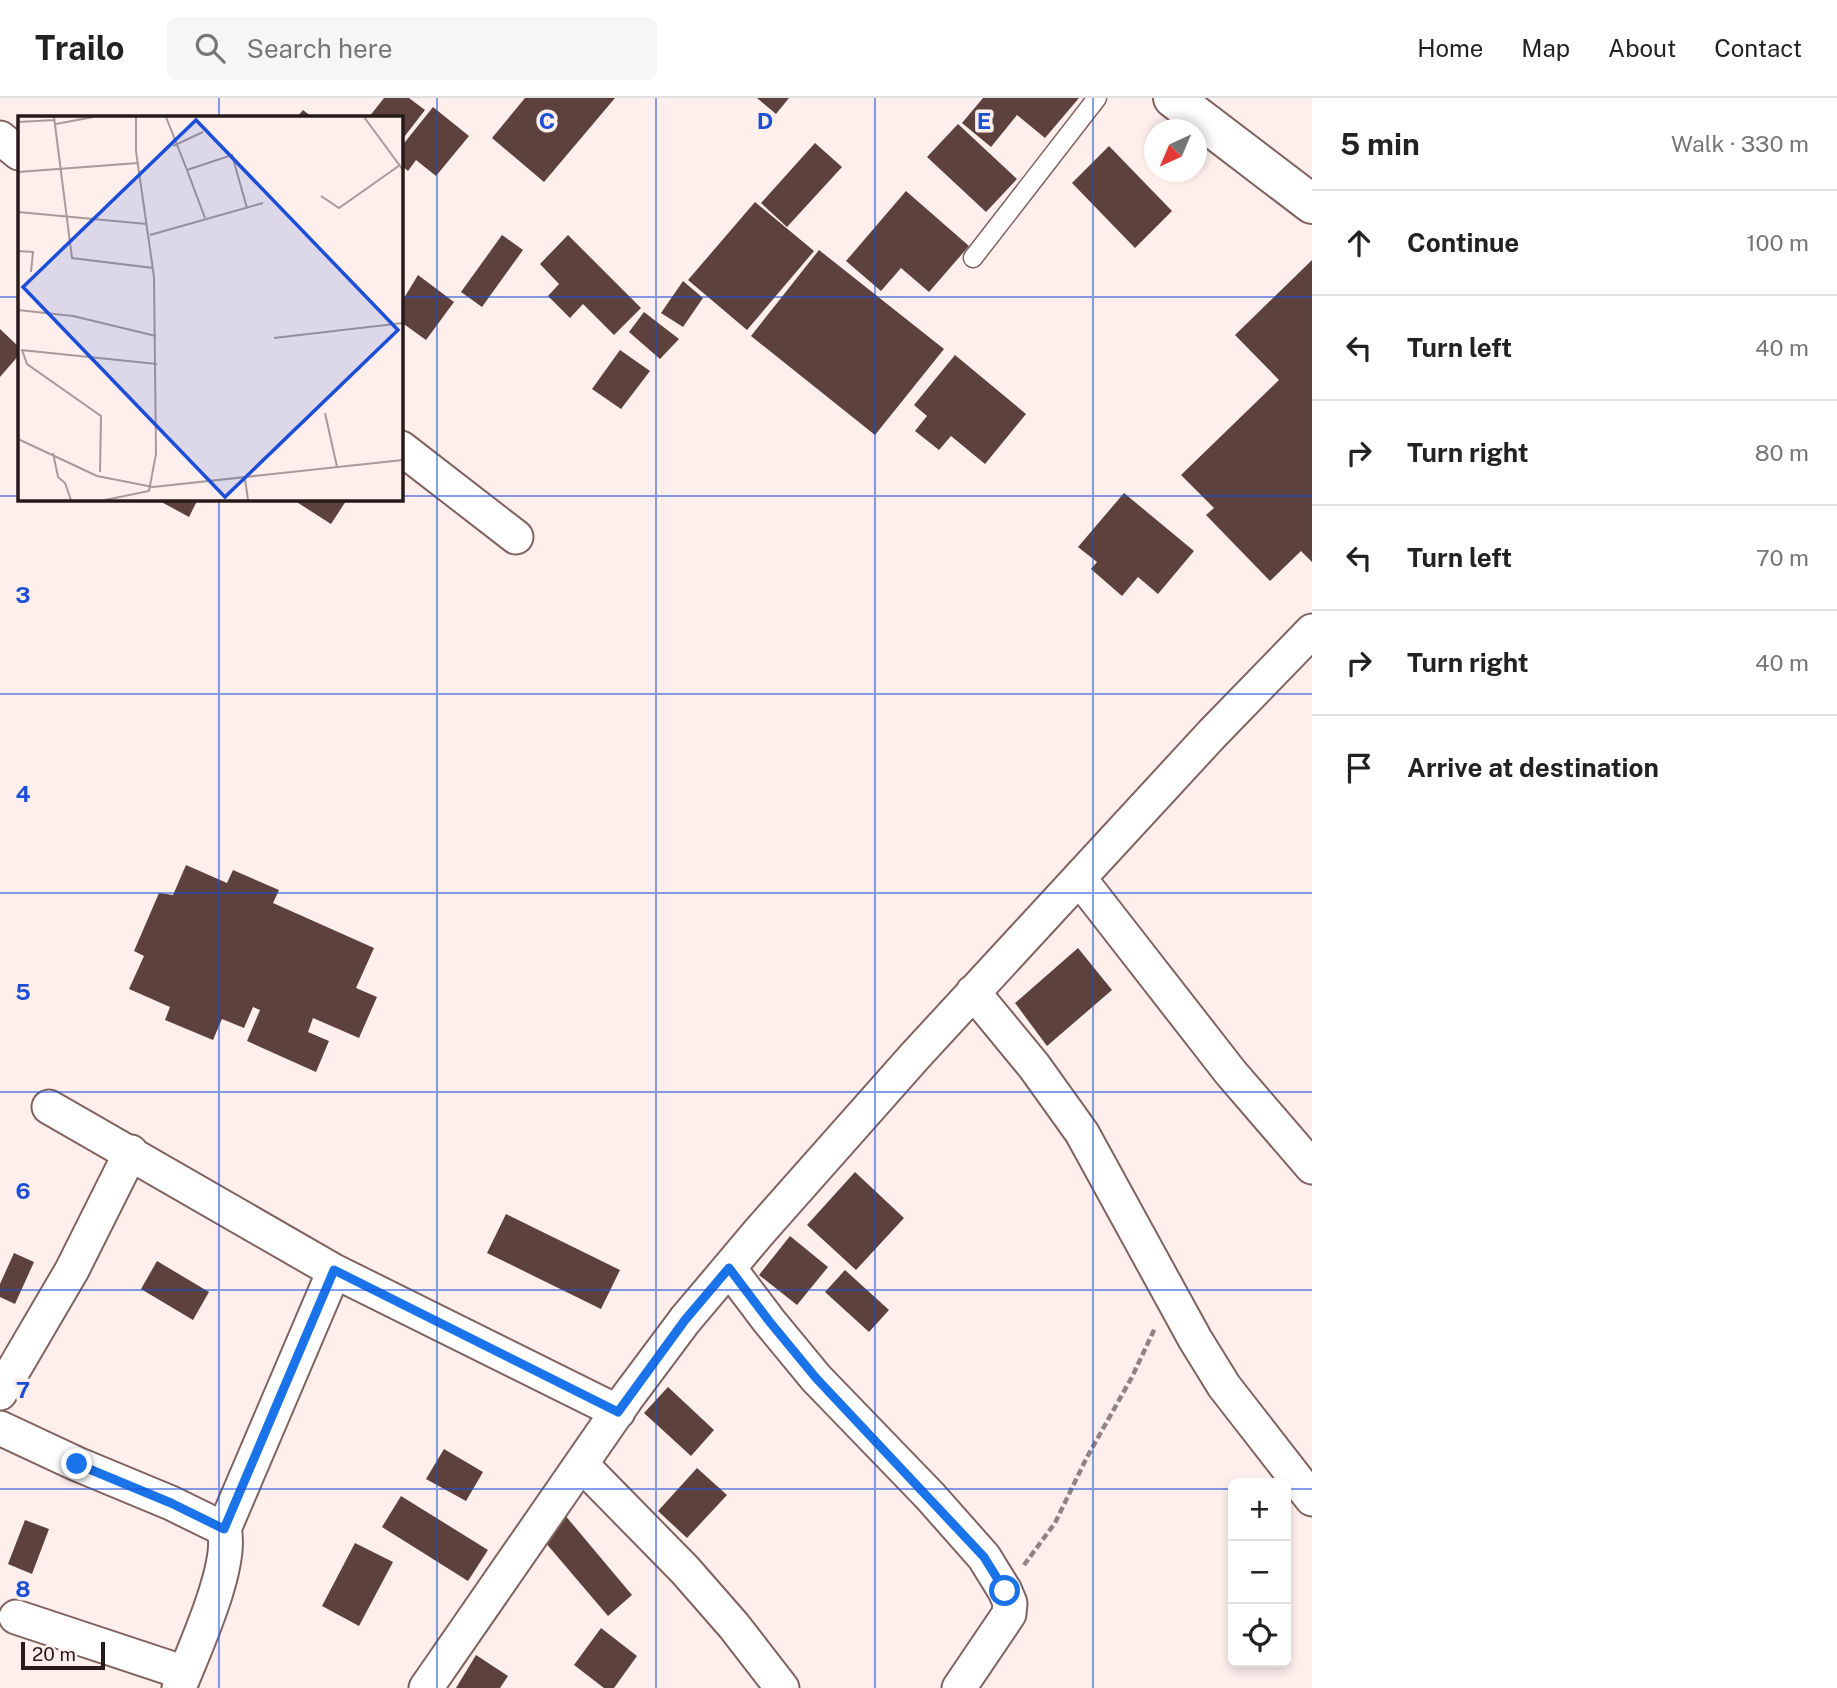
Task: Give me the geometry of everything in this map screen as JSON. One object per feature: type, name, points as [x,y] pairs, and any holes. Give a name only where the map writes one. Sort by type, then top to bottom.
[{"type":"main road","points":[[1173,98],[1312,204]]},
{"type":"street","points":[[0,138],[18,152]]},
{"type":"street","points":[[402,449],[516,537]]},
{"type":"street","points":[[426,1688],[685,1320],[973,992],[1212,734],[1312,631]]},
{"type":"street","points":[[1080,878],[1223,1063],[1312,1167]]},
{"type":"street","points":[[973,992],[1034,1066],[1082,1133],[1224,1386],[1312,1499]]},
{"type":"street","points":[[49,1107],[334,1270],[618,1412]]},
{"type":"street","points":[[0,1393],[72,1270],[131,1152]]},
{"type":"street","points":[[729,1268],[816,1378],[984,1557],[1005,1591],[1010,1603],[1009,1614],[959,1688]]},
{"type":"street","points":[[16,1617],[182,1681],[222,1574],[227,1539],[224,1529],[334,1270]]},
{"type":"street","points":[[0,1428],[224,1529]]},
{"type":"street","points":[[582,1465],[685,1570],[734,1626],[782,1688]]},
{"type":"lane","points":[[973,258],[1097,98]]},
{"type":"path","points":[[1005,1591],[1055,1523],[1086,1459],[1132,1377],[1170,1294]]},
{"type":"building","points":[[384,98],[409,98],[425,110],[402,140],[402,116],[370,116]]},
{"type":"building","points":[[525,98],[615,98],[544,182],[492,138]]},
{"type":"building","points":[[757,98],[789,98],[776,114]]},
{"type":"building","points":[[983,98],[1079,98],[1045,138],[1017,115],[991,147],[962,123]]},
{"type":"building","points":[[433,107],[469,136],[436,176],[416,160],[408,171],[402,166],[402,146]]},
{"type":"building","points":[[303,110],[311,116],[298,116]]},
{"type":"building","points":[[958,124],[1017,179],[986,212],[927,157]]},
{"type":"building","points":[[815,143],[842,167],[787,227],[761,203]]},
{"type":"building","points":[[1109,146],[1172,211],[1135,248],[1072,183]]},
{"type":"building","points":[[906,191],[969,246],[929,292],[901,268],[881,291],[846,261]]},
{"type":"building","points":[[755,202],[814,251],[747,330],[688,280]]},
{"type":"building","points":[[502,235],[523,250],[482,307],[461,292]]},
{"type":"building","points":[[568,235],[641,308],[614,335],[583,304],[570,318],[548,296],[559,284],[540,264]]},
{"type":"building","points":[[819,250],[944,349],[875,435],[751,336]]},
{"type":"building","points":[[1312,260],[1312,562],[1301,551],[1270,581],[1206,515],[1214,508],[1181,475],[1279,380],[1235,335]]},
{"type":"building","points":[[418,275],[454,302],[426,340],[402,323],[402,301]]},
{"type":"building","points":[[683,281],[703,298],[683,327],[661,313]]},
{"type":"building","points":[[644,312],[679,339],[660,359],[629,332]]},
{"type":"building","points":[[0,329],[18,346],[18,356],[0,377]]},
{"type":"building","points":[[620,350],[650,371],[621,409],[592,389]]},
{"type":"building","points":[[955,355],[1026,414],[985,464],[951,436],[939,450],[915,431],[927,416],[914,405]]},
{"type":"building","points":[[1124,493],[1194,551],[1158,594],[1138,577],[1122,596],[1091,569],[1097,562],[1078,547]]},
{"type":"building","points":[[158,500],[198,500],[189,517]]},
{"type":"building","points":[[294,500],[346,501],[331,524]]},
{"type":"building","points":[[186,865],[227,883],[233,870],[279,890],[273,903],[374,948],[356,988],[377,997],[359,1038],[313,1018],[308,1032],[329,1041],[316,1072],[247,1041],[260,1010],[253,1007],[244,1028],[222,1019],[213,1040],[165,1020],[170,1007],[129,989],[144,956],[134,951],[159,893],[173,895]]},
{"type":"building","points":[[1078,948],[1112,990],[1047,1046],[1015,1003]]},
{"type":"building","points":[[855,1172],[904,1218],[856,1270],[807,1225]]},
{"type":"building","points":[[506,1214],[620,1270],[601,1309],[487,1253]]},
{"type":"building","points":[[790,1236],[828,1267],[797,1305],[759,1275]]},
{"type":"building","points":[[14,1253],[34,1262],[15,1304],[0,1297],[0,1284]]},
{"type":"building","points":[[157,1261],[209,1292],[193,1320],[141,1289]]},
{"type":"building","points":[[845,1270],[889,1310],[869,1332],[825,1292]]},
{"type":"building","points":[[668,1387],[714,1430],[691,1456],[644,1413]]},
{"type":"building","points":[[444,1449],[483,1472],[466,1501],[426,1479]]},
{"type":"building","points":[[697,1468],[727,1495],[687,1538],[658,1511]]},
{"type":"building","points":[[401,1496],[488,1550],[468,1581],[382,1527]]},
{"type":"building","points":[[564,1514],[632,1595],[608,1616],[539,1535]]},
{"type":"building","points":[[25,1520],[49,1529],[32,1574],[8,1564]]},
{"type":"building","points":[[355,1543],[393,1562],[359,1626],[322,1606]]},
{"type":"building","points":[[601,1628],[637,1656],[614,1688],[604,1688],[574,1665]]},
{"type":"building","points":[[476,1655],[508,1676],[500,1688],[456,1688]]},
{"type":"route","points":[[77,1464],[171,1503],[224,1529],[334,1270],[618,1412],[685,1320],[729,1268],[816,1378],[984,1557],[1005,1591]]}]
